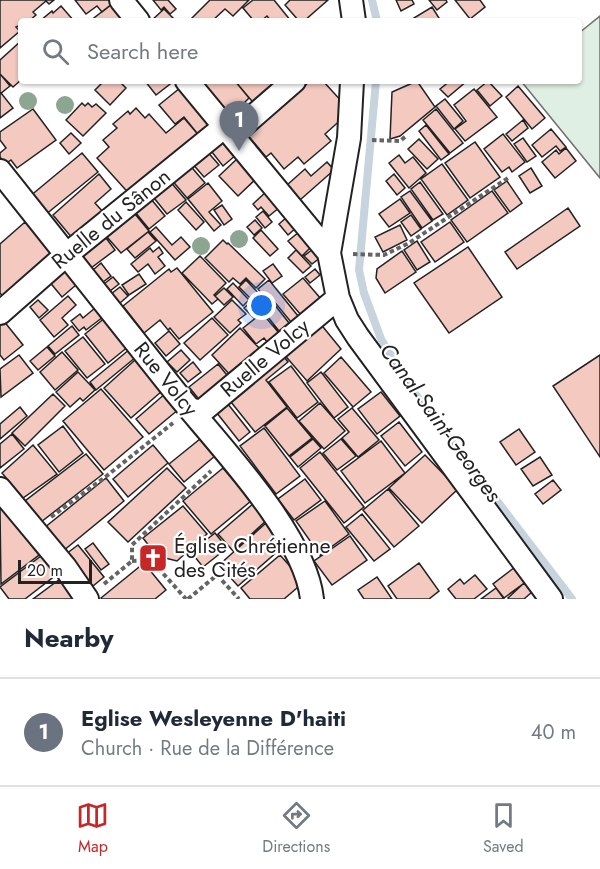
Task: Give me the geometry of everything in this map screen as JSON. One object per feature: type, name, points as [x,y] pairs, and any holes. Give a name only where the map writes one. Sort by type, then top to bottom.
[{"type":"street","points":[[121,0],[136,18]]},
{"type":"street","points":[[351,0],[354,18]]},
{"type":"street","points":[[189,84],[228,131],[338,254]]},
{"type":"street","name":"Ruelle du Sânon","points":[[0,313],[66,255],[290,84]]},
{"type":"street","points":[[352,84],[354,139],[338,254],[338,298],[347,320],[358,337],[551,599]]},
{"type":"street","name":"Rue Volcy","points":[[0,171],[190,410],[228,454],[291,541],[310,586],[312,599]]},
{"type":"street","name":"Ruelle Volcy","points":[[190,410],[201,412],[338,298]]},
{"type":"street","points":[[0,489],[92,595]]},
{"type":"path","points":[[354,139],[400,141],[406,136]]},
{"type":"path","points":[[338,254],[384,255],[409,243],[508,178]]},
{"type":"path","points":[[34,530],[190,410]]},
{"type":"path","points":[[132,561],[132,545],[228,454]]},
{"type":"path","points":[[92,595],[132,561],[151,560],[187,599],[217,575],[238,599]]},
{"type":"green space","points":[[600,16],[600,178],[523,84],[582,84],[582,31]]},
{"type":"building","points":[[0,0],[54,0],[49,4],[46,1],[33,12],[36,15],[32,18],[18,18],[16,27],[18,33],[0,48]]},
{"type":"building","points":[[75,0],[109,0],[112,4],[102,12],[97,6],[86,14]]},
{"type":"building","points":[[153,0],[168,0],[176,9],[170,14],[164,7],[161,10]]},
{"type":"building","points":[[210,0],[249,0],[233,16],[225,9],[215,18],[192,18]]},
{"type":"building","points":[[253,0],[274,0],[289,18],[269,18],[267,16],[251,18],[243,8]]},
{"type":"building","points":[[290,0],[328,0],[307,18],[296,18],[285,5]]},
{"type":"building","points":[[396,0],[412,0],[414,4],[401,11]]},
{"type":"building","points":[[429,0],[446,0],[447,2],[437,10]]},
{"type":"building","points":[[455,0],[480,0],[485,7],[469,18]]},
{"type":"building","points":[[112,4],[127,18],[94,18]]},
{"type":"building","points":[[61,6],[71,18],[44,18],[52,11],[53,13]]},
{"type":"building","points":[[432,7],[439,18],[414,18]]},
{"type":"building","points":[[164,9],[173,18],[154,18]]},
{"type":"building","points":[[18,44],[18,83],[13,87],[0,74],[0,60]]},
{"type":"building","points":[[0,75],[10,86],[0,94]]},
{"type":"building","points":[[101,84],[122,84],[126,88],[110,105],[95,90]]},
{"type":"building","points":[[147,84],[170,84],[156,95]]},
{"type":"building","points":[[203,84],[237,84],[249,98],[241,106],[247,113],[235,122]]},
{"type":"building","points":[[238,84],[282,84],[256,106]]},
{"type":"building","points":[[307,84],[326,84],[344,104],[344,117],[325,134],[331,141],[304,164],[298,157],[284,169],[271,153],[266,157],[245,132],[257,122],[260,126]]},
{"type":"building","points":[[410,84],[419,84],[435,107],[400,136],[390,139],[392,92]]},
{"type":"building","points":[[446,84],[463,84],[448,97],[440,89]]},
{"type":"building","points":[[484,84],[491,84],[502,96],[490,106],[477,90]]},
{"type":"building","points":[[518,86],[545,118],[532,129],[506,97]]},
{"type":"building","points":[[180,88],[217,125],[201,138],[184,117],[175,124],[159,105]]},
{"type":"building","points":[[474,89],[497,117],[465,141],[455,129],[466,121],[454,105]]},
{"type":"building","points":[[0,94],[13,108],[0,118]]},
{"type":"building","points":[[445,99],[463,121],[454,129],[436,106]]},
{"type":"building","points":[[82,103],[85,106],[88,103],[92,107],[96,104],[106,113],[83,136],[66,120]]},
{"type":"building","points":[[136,108],[145,118],[149,114],[166,133],[184,118],[201,138],[133,198],[97,158],[109,147],[103,140],[117,128],[113,124],[128,111],[130,114]]},
{"type":"building","points":[[33,109],[56,140],[17,168],[11,160],[5,164],[0,157],[0,153],[6,148],[0,140],[0,132]]},
{"type":"building","points":[[436,109],[463,143],[450,153],[423,120]]},
{"type":"building","points":[[523,120],[528,128],[512,141],[506,134]]},
{"type":"building","points":[[426,125],[449,154],[441,160],[419,131]]},
{"type":"building","points":[[551,129],[566,147],[560,151],[556,146],[542,157],[532,145]]},
{"type":"building","points":[[71,133],[81,143],[69,154],[60,143]]},
{"type":"building","points":[[503,134],[525,162],[512,172],[509,167],[502,172],[484,149]]},
{"type":"building","points":[[221,136],[236,155],[223,166],[208,147]]},
{"type":"building","points":[[523,138],[536,156],[527,162],[514,144]]},
{"type":"building","points":[[419,139],[438,159],[427,169],[408,149]]},
{"type":"building","points":[[475,142],[500,177],[470,198],[445,163]]},
{"type":"building","points":[[566,148],[576,161],[555,178],[542,162],[556,150],[559,154]]},
{"type":"building","points":[[206,150],[219,165],[204,177],[191,162]]},
{"type":"building","points":[[82,153],[98,172],[45,215],[29,197]]},
{"type":"building","points":[[399,155],[405,163],[413,157],[426,173],[409,188],[389,163]]},
{"type":"building","points":[[239,157],[258,177],[238,196],[219,176]]},
{"type":"building","points":[[327,162],[334,170],[300,200],[287,185],[305,169],[311,176]]},
{"type":"building","points":[[188,163],[205,183],[187,198],[170,178]]},
{"type":"building","points":[[442,164],[468,200],[447,215],[421,179]]},
{"type":"building","points":[[531,168],[542,186],[530,193],[519,176]]},
{"type":"building","points":[[99,174],[111,189],[95,203],[104,213],[73,239],[53,215]]},
{"type":"building","points":[[394,174],[405,188],[397,195],[386,181]]},
{"type":"building","points":[[168,179],[186,200],[167,214],[150,193]]},
{"type":"building","points":[[507,181],[522,203],[510,212],[494,190]]},
{"type":"building","points":[[420,182],[443,214],[433,220],[411,189]]},
{"type":"building","points":[[208,183],[222,201],[209,212],[221,225],[214,231],[188,199]]},
{"type":"building","points":[[267,191],[280,207],[269,216],[261,207],[258,210],[253,204]]},
{"type":"building","points":[[410,191],[432,221],[422,228],[401,197]]},
{"type":"building","points":[[492,191],[508,213],[467,242],[451,220]]},
{"type":"building","points":[[151,199],[165,216],[149,229],[135,212]]},
{"type":"building","points":[[400,199],[410,213],[389,227],[379,214]]},
{"type":"building","points":[[186,202],[204,222],[196,230],[178,210]]},
{"type":"building","points":[[222,205],[232,219],[224,225],[214,210]]},
{"type":"building","points":[[568,208],[580,226],[517,269],[505,252]]},
{"type":"building","points":[[263,211],[272,222],[265,228],[256,217]]},
{"type":"building","points":[[135,214],[149,231],[121,253],[107,237]]},
{"type":"building","points":[[411,215],[421,229],[411,236],[401,222]]},
{"type":"building","points":[[287,217],[297,227],[288,235],[279,224]]},
{"type":"building","points":[[255,220],[262,228],[254,235],[247,227]]},
{"type":"building","points":[[25,222],[53,254],[3,297],[0,293],[0,244]]},
{"type":"building","points":[[450,222],[464,242],[435,262],[421,242]]},
{"type":"building","points":[[400,225],[407,240],[383,252],[375,237]]},
{"type":"building","points":[[156,227],[172,245],[181,237],[190,247],[175,260],[150,232]]},
{"type":"building","points":[[261,230],[278,249],[270,256],[253,238]]},
{"type":"building","points":[[148,232],[156,241],[135,258],[127,249]]},
{"type":"building","points":[[299,232],[312,246],[302,256],[288,241]]},
{"type":"building","points":[[106,238],[115,250],[91,268],[83,256]]},
{"type":"building","points":[[223,240],[265,279],[256,288],[246,278],[240,284],[233,278],[229,282],[205,258]]},
{"type":"building","points":[[417,241],[430,262],[417,270],[404,250]]},
{"type":"building","points":[[159,247],[163,253],[158,257],[165,266],[155,274],[148,264],[138,272],[131,264],[150,248],[153,252]]},
{"type":"building","points":[[468,247],[502,297],[449,333],[414,283]]},
{"type":"building","points":[[313,249],[321,257],[312,264],[304,256]]},
{"type":"building","points":[[296,250],[311,266],[303,273],[288,258]]},
{"type":"building","points":[[402,251],[416,272],[385,293],[376,278],[377,269]]},
{"type":"building","points":[[200,256],[226,283],[214,295],[218,299],[212,304],[182,273]]},
{"type":"building","points":[[101,263],[111,276],[103,282],[93,270]]},
{"type":"building","points":[[273,264],[282,276],[272,283],[263,271]]},
{"type":"building","points":[[63,268],[76,285],[62,297],[48,280]]},
{"type":"building","points":[[177,268],[213,312],[179,339],[160,320],[144,333],[123,306],[169,269],[171,272]]},
{"type":"building","points":[[315,269],[320,275],[310,283],[305,277]]},
{"type":"building","points":[[139,274],[146,284],[129,295],[122,285]]},
{"type":"building","points":[[113,277],[119,284],[110,291],[104,284]]},
{"type":"building","points":[[303,278],[321,299],[301,315],[283,294]]},
{"type":"building","points":[[246,280],[263,298],[256,304],[239,287]]},
{"type":"building","points":[[269,280],[298,316],[291,322],[268,294],[264,297],[258,289]]},
{"type":"building","points":[[233,283],[249,300],[243,306],[227,289]]},
{"type":"building","points":[[120,287],[128,296],[120,303],[111,294]]},
{"type":"building","points":[[224,288],[233,297],[224,305],[215,296]]},
{"type":"building","points":[[68,296],[76,305],[62,318],[68,325],[54,337],[40,320]]},
{"type":"building","points":[[38,300],[48,310],[39,318],[30,307]]},
{"type":"building","points":[[232,300],[246,314],[238,320],[241,323],[230,333],[214,317]]},
{"type":"building","points":[[252,301],[261,311],[254,318],[244,308]]},
{"type":"building","points":[[274,304],[289,323],[279,331],[264,312]]},
{"type":"building","points":[[95,308],[103,317],[86,330],[84,327],[79,331],[71,321],[80,314],[83,318]]},
{"type":"building","points":[[262,313],[279,333],[267,342],[264,338],[256,344],[243,328]]},
{"type":"building","points":[[106,317],[129,346],[108,363],[85,334]]},
{"type":"building","points":[[212,318],[228,335],[200,360],[184,343]]},
{"type":"building","points":[[3,320],[23,345],[4,360],[0,355],[0,323]]},
{"type":"building","points":[[319,322],[341,349],[307,381],[282,352]]},
{"type":"building","points":[[72,326],[79,335],[55,354],[48,346]]},
{"type":"building","points":[[240,328],[260,349],[231,376],[212,355]]},
{"type":"building","points":[[169,331],[180,344],[166,356],[155,343]]},
{"type":"building","points":[[83,337],[105,364],[87,378],[65,351]]},
{"type":"building","points":[[47,347],[55,356],[38,370],[30,361]]},
{"type":"building","points":[[130,349],[136,357],[96,390],[90,382]]},
{"type":"building","points":[[181,350],[190,360],[177,372],[167,362]]},
{"type":"building","points":[[62,352],[78,370],[55,390],[40,372]]},
{"type":"building","points":[[281,353],[288,362],[266,380],[287,407],[255,432],[227,397]]},
{"type":"building","points":[[19,355],[33,373],[1,397],[0,369]]},
{"type":"building","points":[[600,355],[600,457],[553,386]]},
{"type":"building","points":[[341,357],[371,392],[353,407],[324,373]]},
{"type":"building","points":[[135,360],[162,391],[131,418],[104,388]]},
{"type":"building","points":[[193,362],[201,372],[188,382],[180,373]]},
{"type":"building","points":[[218,364],[231,380],[202,403],[189,387]]},
{"type":"building","points":[[291,366],[318,402],[297,418],[269,382]]},
{"type":"building","points":[[78,372],[95,390],[83,401],[80,398],[70,407],[56,392]]},
{"type":"building","points":[[321,372],[348,407],[334,418],[307,383]]},
{"type":"building","points":[[101,389],[143,437],[104,470],[63,421]]},
{"type":"building","points":[[381,392],[400,416],[377,434],[358,409]]},
{"type":"building","points":[[166,393],[179,409],[149,434],[136,419]]},
{"type":"building","points":[[53,394],[65,406],[25,446],[12,433]]},
{"type":"building","points":[[224,399],[250,432],[239,441],[213,408]]},
{"type":"building","points":[[320,403],[345,431],[324,449],[299,421]]},
{"type":"building","points":[[20,407],[27,416],[0,439],[0,424]]},
{"type":"building","points":[[287,408],[312,438],[289,456],[265,426]]},
{"type":"building","points":[[352,408],[379,440],[358,457],[342,438],[349,432],[338,419]]},
{"type":"building","points":[[399,422],[422,452],[405,466],[381,436]]},
{"type":"building","points":[[63,426],[83,453],[59,472],[38,445]]},
{"type":"building","points":[[264,428],[300,476],[276,494],[240,446]]},
{"type":"building","points":[[519,429],[535,452],[516,465],[500,442]]},
{"type":"building","points":[[12,434],[24,449],[0,468],[0,444]]},
{"type":"building","points":[[200,439],[215,456],[184,482],[169,464]]},
{"type":"building","points":[[313,439],[321,448],[298,467],[290,457]]},
{"type":"building","points":[[341,439],[356,456],[337,470],[323,453]]},
{"type":"building","points":[[381,441],[405,473],[365,503],[341,471]]},
{"type":"building","points":[[33,445],[57,474],[23,498],[2,473]]},
{"type":"building","points":[[153,445],[168,463],[128,497],[113,479]]},
{"type":"building","points":[[320,452],[364,507],[344,523],[300,468]]},
{"type":"building","points":[[86,454],[103,474],[41,522],[25,501]]},
{"type":"building","points":[[425,455],[458,489],[422,523],[389,488]]},
{"type":"building","points":[[540,457],[552,475],[533,486],[521,469]]},
{"type":"building","points":[[167,468],[186,488],[128,542],[108,522]]},
{"type":"building","points":[[223,468],[251,501],[211,534],[183,501]]},
{"type":"building","points":[[106,478],[124,501],[63,551],[44,528]]},
{"type":"building","points":[[305,479],[321,500],[294,520],[278,499]]},
{"type":"building","points":[[553,480],[561,490],[543,504],[535,494]]},
{"type":"building","points":[[388,489],[419,526],[394,547],[363,510]]},
{"type":"building","points":[[325,501],[349,534],[320,555],[296,521]]},
{"type":"building","points":[[254,503],[268,519],[233,551],[218,534]]},
{"type":"building","points":[[183,506],[207,534],[177,561],[157,556],[143,538]]},
{"type":"building","points":[[3,508],[39,555],[1,584],[0,510]]},
{"type":"building","points":[[362,514],[390,549],[374,561],[346,527]]},
{"type":"building","points":[[266,523],[285,545],[238,586],[219,565]]},
{"type":"building","points":[[215,533],[227,548],[203,567],[191,552]]},
{"type":"building","points":[[350,536],[367,560],[332,585],[314,561]]},
{"type":"building","points":[[93,543],[109,564],[101,570],[85,549]]},
{"type":"building","points":[[78,545],[104,577],[93,586],[66,554]]},
{"type":"building","points":[[280,555],[304,582],[284,599],[250,599],[241,588]]},
{"type":"building","points":[[41,556],[56,575],[25,599],[9,599],[0,587]]},
{"type":"building","points":[[144,563],[166,590],[155,599],[101,598]]},
{"type":"building","points":[[419,563],[439,591],[429,599],[397,599],[388,586]]},
{"type":"building","points":[[515,567],[527,581],[504,598],[493,584]]},
{"type":"building","points":[[475,575],[487,589],[474,599],[456,599],[448,589],[460,579],[464,584]]},
{"type":"building","points":[[377,577],[392,599],[364,599],[358,590]]},
{"type":"building","points":[[60,579],[74,599],[33,599]]},
{"type":"building","points":[[524,583],[532,592],[524,599],[508,598]]},
{"type":"building","points":[[496,588],[504,599],[481,599]]},
{"type":"waterway","name":"Canal Saint-Georges","points":[[372,0],[376,18]]},
{"type":"waterway","name":"Canal Saint-Georges","points":[[376,84],[359,270],[364,293],[381,339],[410,387],[572,599]]},
{"type":"place","name":"Eglise Wesleyenne D'haiti","points":[[239,151]]},
{"type":"place","name":"Église Chrétienne des Cités","points":[[153,558]]}]
